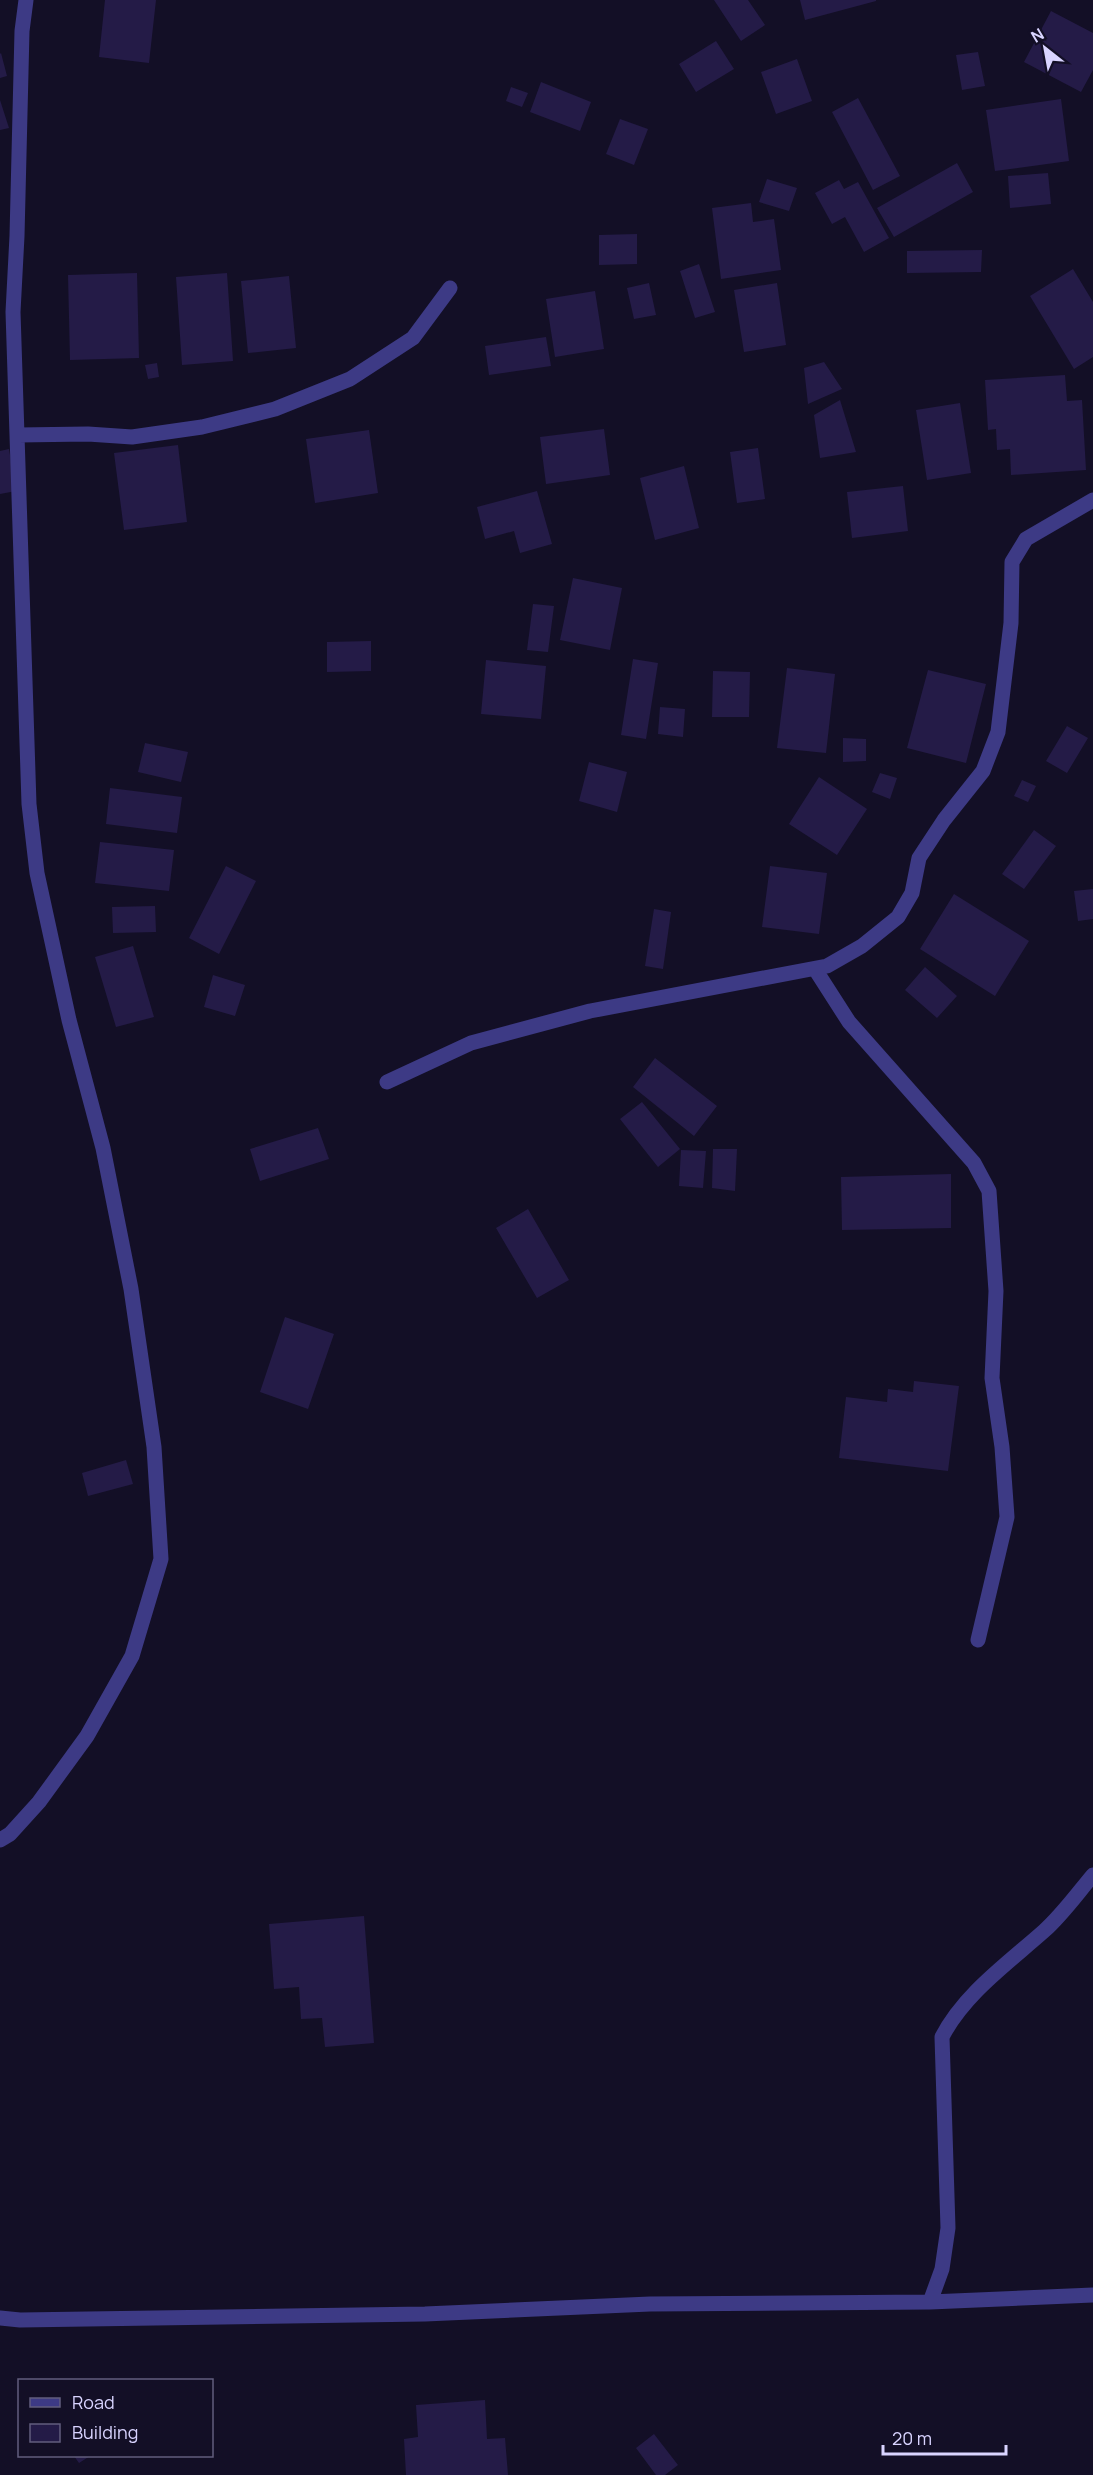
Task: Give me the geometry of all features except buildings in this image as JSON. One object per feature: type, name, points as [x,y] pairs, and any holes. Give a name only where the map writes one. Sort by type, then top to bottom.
[{"type":"street","points":[[0,1840],[10,1834],[39,1802],[87,1736],[132,1656],[161,1559],[154,1447],[131,1289],[103,1148],[69,1020],[37,873],[29,804],[13,312],[18,236],[22,31],[26,0]]},
{"type":"street","points":[[18,435],[88,434],[132,437],[202,427],[275,409],[350,379],[413,338],[450,288]]},
{"type":"street","points":[[387,1082],[471,1042],[590,1011],[827,966],[862,946],[898,918],[912,893],[919,858],[944,820],[983,771],[998,732],[1011,623],[1012,562],[1026,539],[1093,500]]},
{"type":"street","points":[[815,969],[849,1022],[974,1163],[989,1191],[996,1291],[992,1378],[1002,1447],[1007,1517],[978,1640]]},
{"type":"street","points":[[930,2302],[942,2269],[948,2228],[942,2037],[951,2019],[1013,1956],[1045,1930],[1093,1875]]},
{"type":"street","points":[[0,2318],[20,2320],[425,2314],[650,2304],[930,2302],[1093,2295]]}]
